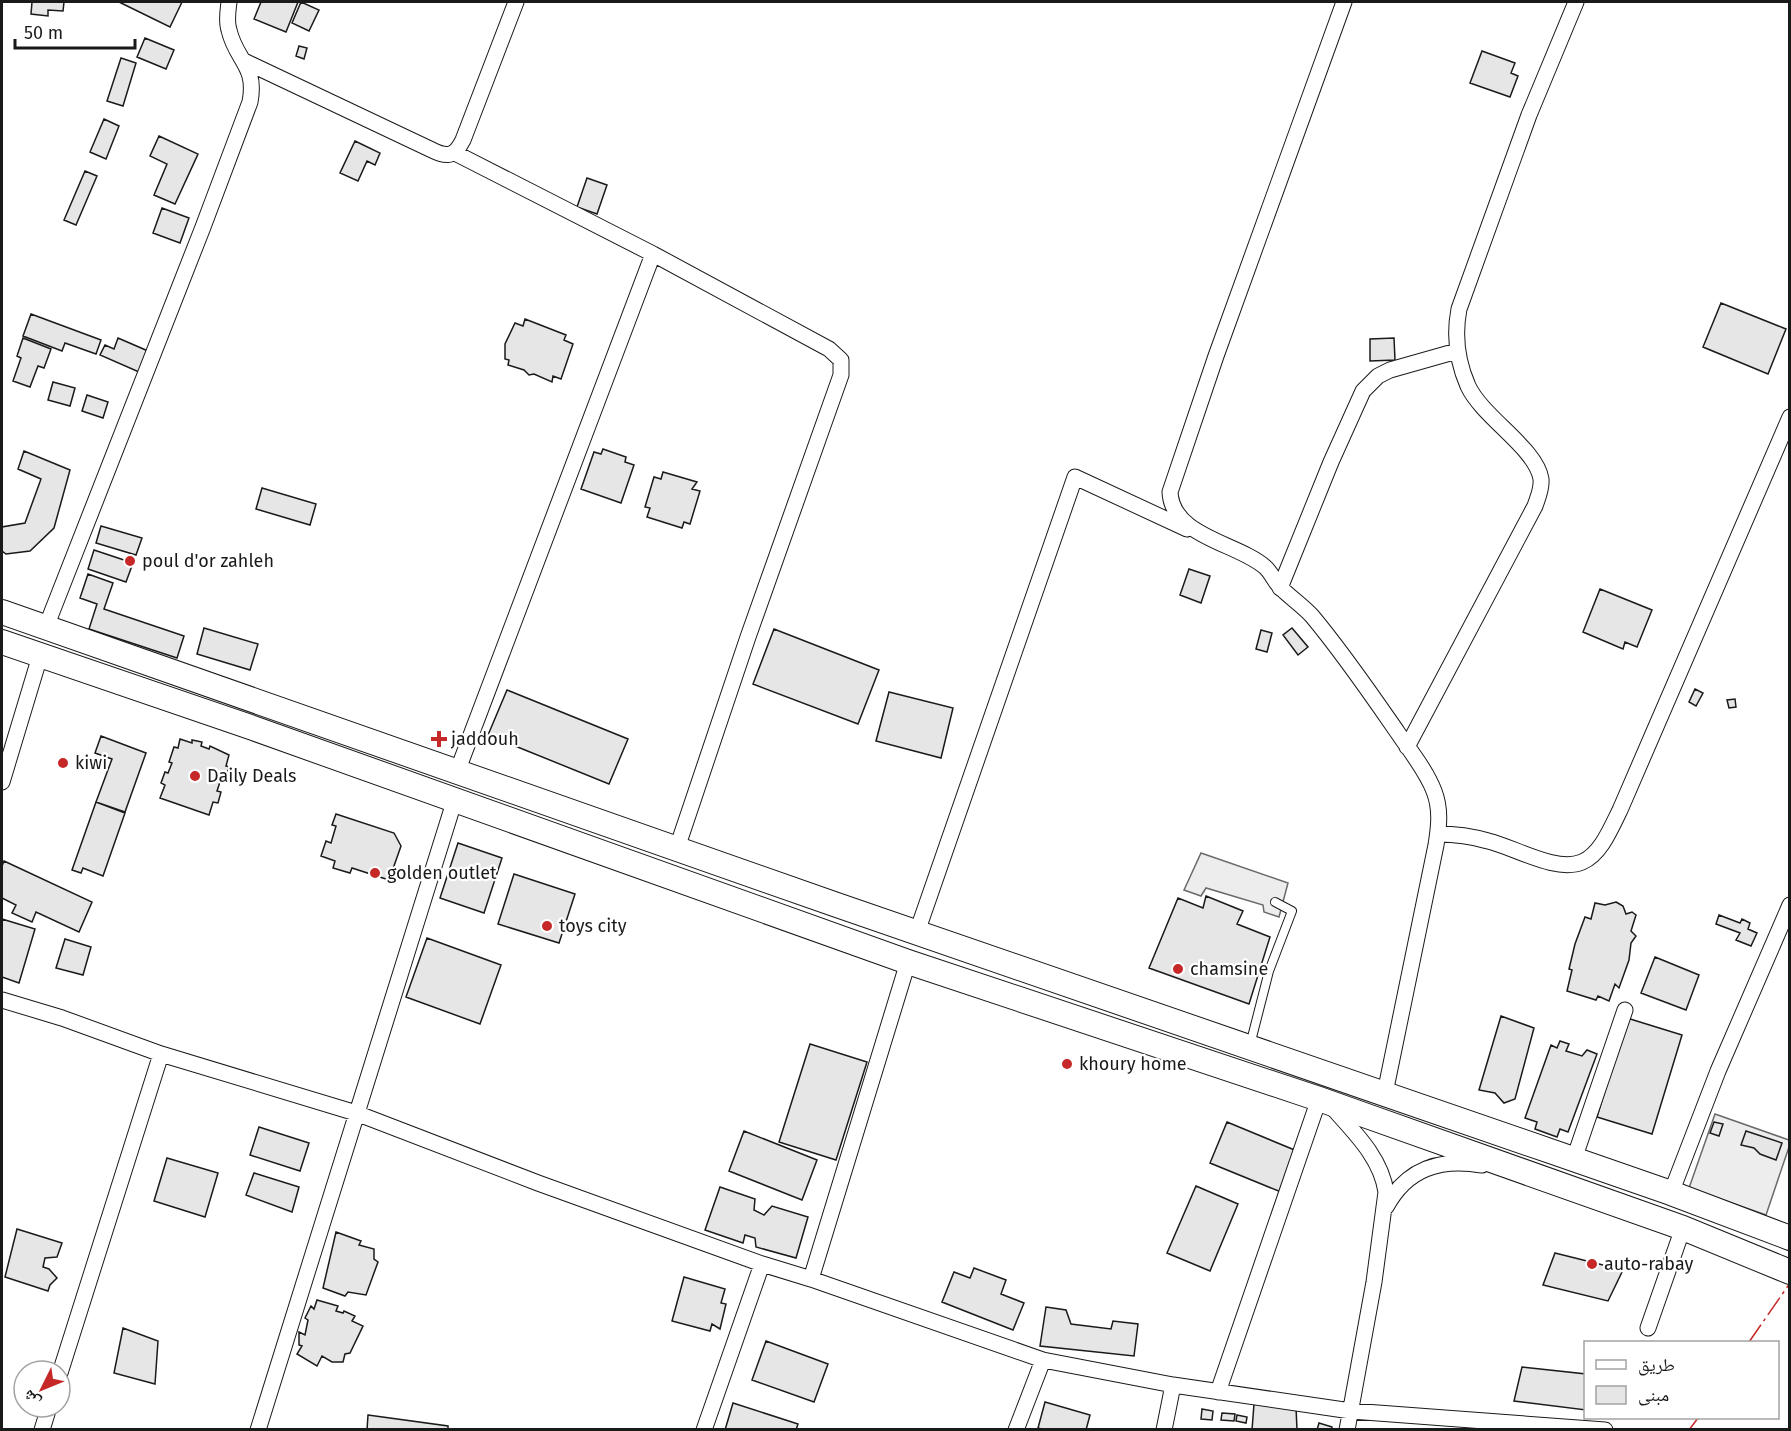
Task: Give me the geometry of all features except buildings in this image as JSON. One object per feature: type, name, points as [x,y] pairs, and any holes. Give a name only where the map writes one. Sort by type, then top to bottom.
[{"type":"highway","points":[[2,612],[1574,1159],[1790,1238]]},
{"type":"highway","points":[[2,642],[241,724],[908,962],[1324,1100],[1683,1228],[1790,1272]]},
{"type":"street","points":[[46,627],[204,227],[250,102],[252,83],[250,72],[229,32],[227,18],[229,2]]},
{"type":"street","points":[[244,61],[448,156],[455,153],[464,140],[516,2]]},
{"type":"street","points":[[1200,535],[1174,509],[1170,492],[1173,480],[1215,356],[1344,2]]},
{"type":"street","points":[[1407,747],[1535,506],[1540,491],[1541,479],[1536,465],[1478,402],[1468,386],[1457,351],[1455,329],[1459,309],[1529,115],[1576,2]]},
{"type":"street","points":[[455,153],[653,254],[829,349],[840,360],[842,367],[677,848]]},
{"type":"street","points":[[458,772],[653,254]]},
{"type":"street","points":[[1280,588],[1331,462],[1363,391],[1378,376],[1390,370],[1457,351]]},
{"type":"street","points":[[1438,834],[1456,834],[1490,841],[1558,864],[1584,861],[1605,839],[1624,801],[1790,417]]},
{"type":"street","points":[[917,932],[1075,477],[1254,559],[1267,568],[1280,588],[1311,615],[1376,701],[1433,789],[1438,804],[1438,834],[1385,1093]]},
{"type":"street","points":[[2,782],[40,656]]},
{"type":"street","points":[[258,1430],[455,800]]},
{"type":"street","points":[[1671,1193],[1718,1071],[1790,905]]},
{"type":"street","points":[[812,1279],[908,962]]},
{"type":"street","points":[[2,1000],[62,1018],[161,1054],[356,1113],[538,1183],[762,1264],[812,1279],[1043,1360],[1173,1385],[1351,1411],[1605,1430]]},
{"type":"street","points":[[1574,1159],[1625,1010]]},
{"type":"street","points":[[64,1359],[161,1054]]},
{"type":"street","points":[[1218,1392],[1324,1100],[1365,1145],[1384,1179],[1385,1210],[1347,1430]]},
{"type":"street","points":[[1385,1210],[1408,1179],[1420,1171],[1437,1165],[1468,1163],[1527,1173]]},
{"type":"street","points":[[1648,1328],[1683,1228]]},
{"type":"street","points":[[704,1430],[762,1264]]},
{"type":"street","points":[[1016,1430],[1043,1360]]},
{"type":"street","points":[[1164,1430],[1173,1385]]},
{"type":"lane","points":[[1250,1046],[1269,971],[1292,911],[1275,902]]},
{"type":"shaded area","points":[[1201,853],[1288,883],[1279,917],[1264,912],[1263,905],[1206,888],[1201,896],[1184,890]]},
{"type":"shaded area","points":[[1715,1114],[1789,1140],[1789,1147],[1766,1215],[1689,1188]]},
{"type":"power","points":[[1750,1341],[1790,1283]]},
{"type":"power","points":[[1689,1430],[1697,1419]]},
{"type":"place","name":"poul d'or zahleh","points":[[130,561]]},
{"type":"place","name":"jaddouh","points":[[439,739]]},
{"type":"place","name":"kiwi","points":[[63,763]]},
{"type":"place","name":"Daily Deals","points":[[195,776]]},
{"type":"place","name":"golden outlet","points":[[375,873]]},
{"type":"place","name":"toys city","points":[[547,926]]},
{"type":"place","name":"chamsine","points":[[1178,969]]},
{"type":"place","name":"khoury home","points":[[1067,1064]]},
{"type":"place","name":"auto-rabay","points":[[1592,1264]]}]
